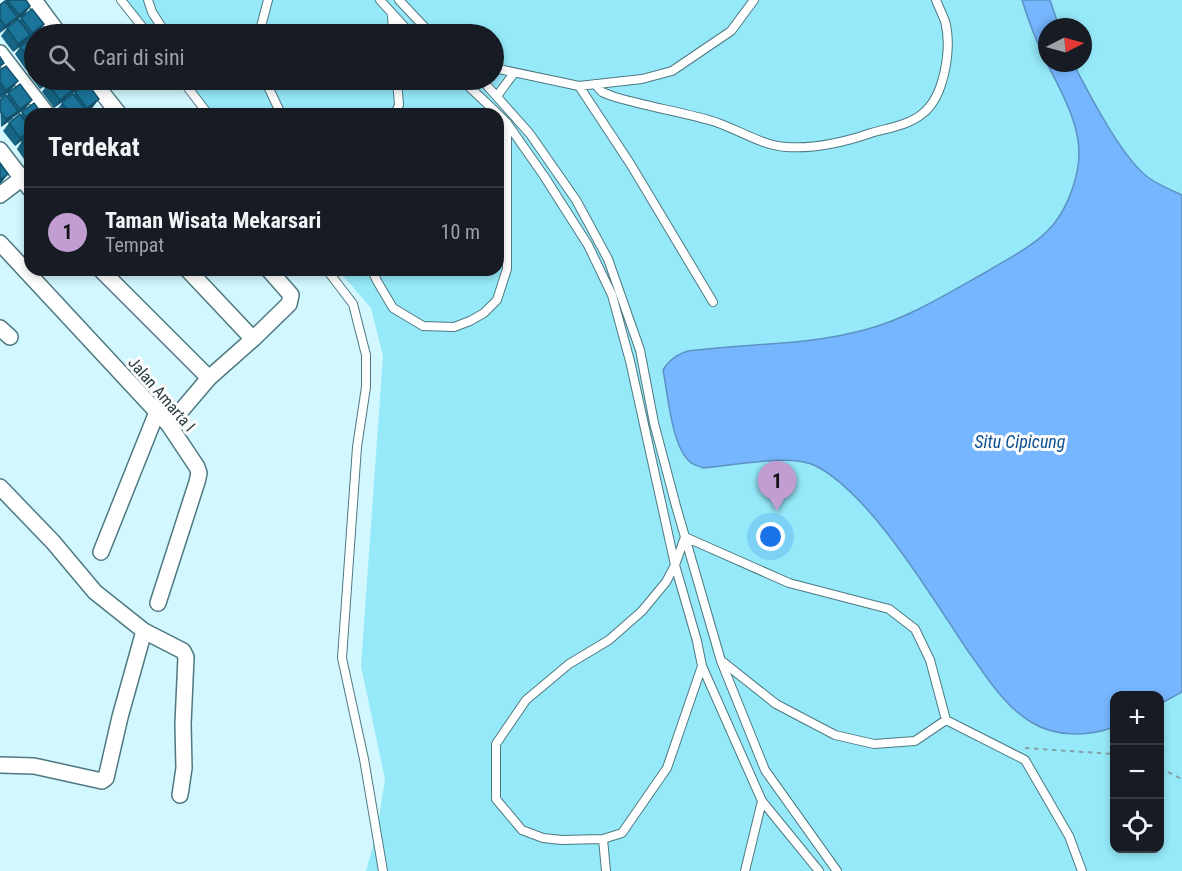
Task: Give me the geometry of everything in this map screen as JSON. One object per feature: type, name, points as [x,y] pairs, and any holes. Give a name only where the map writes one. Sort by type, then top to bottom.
[{"type":"street","points":[[34,0],[52,24]]},
{"type":"street","points":[[0,53],[24,84]]},
{"type":"street","points":[[29,90],[42,108]]},
{"type":"street","points":[[98,90],[110,108]]},
{"type":"street","points":[[0,150],[24,177]]},
{"type":"street","points":[[0,195],[24,182]]},
{"type":"street","name":"Jalan Amarta I","points":[[0,245],[24,271]]},
{"type":"street","name":"Jalan Amarta I","points":[[29,276],[170,425],[197,467],[199,473],[158,603]]},
{"type":"street","points":[[107,276],[210,378]]},
{"type":"street","points":[[194,276],[253,339]]},
{"type":"street","points":[[170,425],[210,378],[289,304],[291,295],[274,276]]},
{"type":"street","points":[[102,552],[157,412]]},
{"type":"street","points":[[0,487],[53,542],[94,592],[144,631],[183,651],[186,657],[184,768],[180,795]]},
{"type":"street","points":[[0,765],[34,766],[102,781],[106,778],[144,631]]},
{"type":"lane","points":[[121,0],[140,24]]},
{"type":"lane","points":[[148,0],[161,24]]},
{"type":"lane","points":[[262,24],[268,0]]},
{"type":"lane","points":[[380,0],[402,24]]},
{"type":"lane","points":[[399,0],[422,24]]},
{"type":"lane","points":[[504,70],[579,86],[642,79],[672,71],[731,31],[754,0]]},
{"type":"lane","points":[[595,84],[602,92],[612,96],[711,120],[768,143],[786,147],[822,145],[860,137],[905,123],[922,114],[936,98],[945,70],[947,44],[945,22],[936,0]]},
{"type":"lane","points":[[392,14],[392,24]]},
{"type":"lane","points":[[504,87],[514,73]]},
{"type":"lane","points":[[579,86],[631,165],[713,302]]},
{"type":"lane","points":[[190,90],[203,108]]},
{"type":"lane","points":[[270,90],[278,108]]},
{"type":"lane","points":[[398,90],[398,108]]},
{"type":"lane","points":[[473,90],[492,108]]},
{"type":"lane","points":[[491,90],[530,134],[576,200],[608,259],[640,350],[654,423],[721,661],[765,770],[837,871]]},
{"type":"lane","points":[[497,96],[501,90]]},
{"type":"lane","points":[[504,120],[582,235],[612,295],[630,361],[675,565],[698,640],[702,666],[762,801],[819,871]]},
{"type":"lane","points":[[374,276],[393,308],[423,326],[454,327],[484,313],[497,300],[507,269],[507,123]]},
{"type":"lane","points":[[332,276],[353,304],[366,355],[366,387],[357,447],[342,658],[364,759],[383,871]]},
{"type":"lane","points":[[685,537],[666,582],[642,611],[609,640],[569,664],[526,700],[496,744],[496,799],[522,830],[543,838],[603,839],[622,833],[667,768],[702,666]]},
{"type":"lane","points":[[685,537],[789,583],[889,609],[915,629],[930,660],[946,720],[1025,760],[1069,836],[1082,871]]},
{"type":"lane","points":[[721,661],[776,704],[835,735],[874,744],[915,741],[946,720]]},
{"type":"lane","points":[[745,871],[762,801]]},
{"type":"lane","points":[[603,839],[606,871]]},
{"type":"path","points":[[1022,748],[1110,754]]},
{"type":"path","points":[[1164,770],[1182,779]]},
{"type":"shaded area","points":[[127,0],[1182,0],[1182,871],[366,871],[377,831],[385,779],[361,666],[383,356],[371,308],[343,276],[504,276],[504,108],[200,108],[184,90],[504,90],[504,24],[142,24]]},
{"type":"water","name":"Situ Cipicung","points":[[1022,0],[1050,0],[1056,18],[1038,18],[1038,44]]},
{"type":"water","name":"Situ Cipicung","points":[[1052,72],[1078,72],[1107,125],[1128,157],[1149,178],[1182,195],[1182,692],[1164,702],[1164,691],[1110,691],[1110,728],[1093,733],[1072,734],[1040,727],[1012,708],[968,651],[900,550],[879,523],[837,480],[816,466],[805,462],[777,460],[703,468],[690,462],[678,444],[674,432],[663,370],[673,358],[688,351],[798,342],[864,330],[911,313],[957,289],[1021,251],[1053,225],[1072,191],[1077,171],[1078,140],[1071,115]]},
{"type":"building","points":[[7,0],[26,0],[30,6],[19,15]]},
{"type":"building","points":[[5,1],[17,17],[5,26],[0,19],[0,5]]},
{"type":"building","points":[[32,9],[44,24],[25,24],[21,18]]},
{"type":"building","points":[[18,19],[24,27],[24,40],[18,44],[7,28]]},
{"type":"building","points":[[6,66],[18,81],[6,90],[0,82],[0,70]]},
{"type":"building","points":[[20,84],[32,100],[20,109],[8,93]]},
{"type":"building","points":[[52,90],[70,90],[71,91],[60,100]]},
{"type":"building","points":[[92,90],[99,99],[87,108],[75,92]]},
{"type":"building","points":[[73,94],[84,108],[66,108],[62,103]]},
{"type":"building","points":[[6,95],[18,111],[6,119],[0,111],[0,100]]},
{"type":"building","points":[[34,103],[38,108],[27,108]]},
{"type":"building","points":[[20,114],[24,119],[24,135],[20,138],[9,123]]},
{"type":"building","points":[[0,163],[8,174],[0,180]]},
{"type":"place","name":"Taman Wisata Mekarsari","points":[[777,511]]}]
